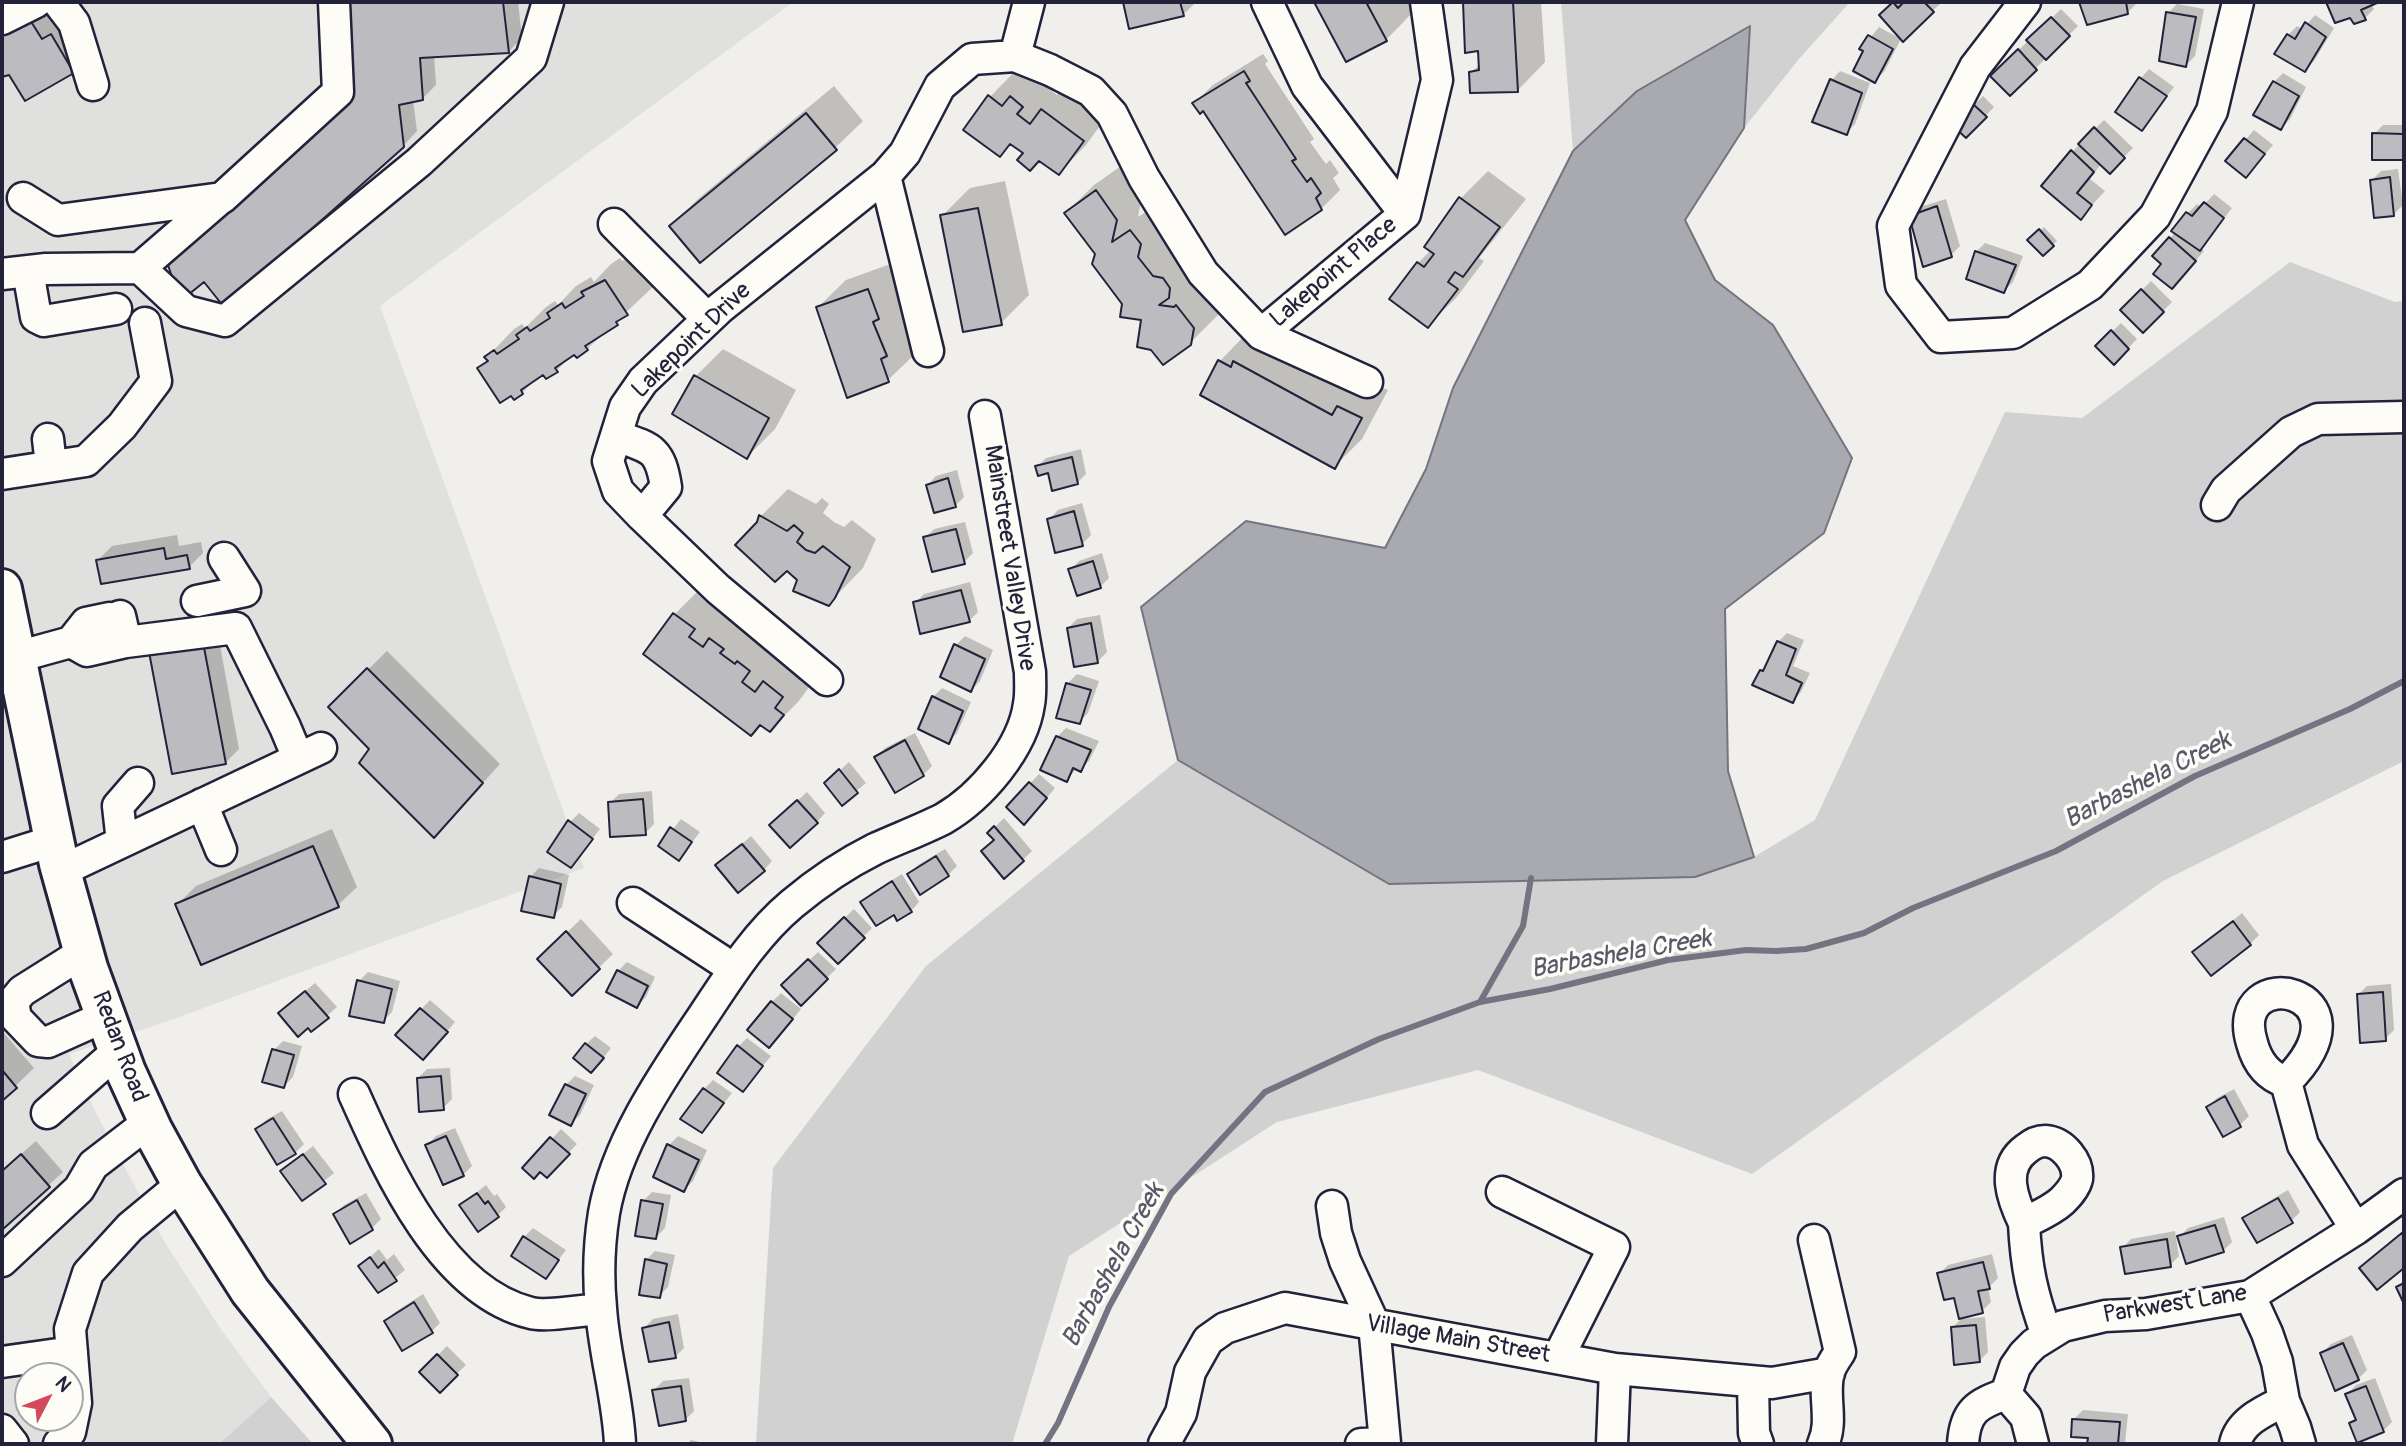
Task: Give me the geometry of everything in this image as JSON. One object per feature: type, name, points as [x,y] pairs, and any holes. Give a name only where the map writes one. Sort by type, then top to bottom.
[{"type":"main road","name":"Redan Road","points":[[2,589],[8,659],[57,856],[84,952],[112,1033],[149,1122],[183,1184],[250,1292],[372,1444]]},
{"type":"street","points":[[2,19],[36,2]]},
{"type":"street","points":[[58,2],[74,23],[93,85]]},
{"type":"street","points":[[116,309],[37,329],[25,272],[140,268],[222,198],[338,92],[334,2]]},
{"type":"street","points":[[140,268],[186,311],[225,321],[419,162],[531,58],[548,2]]},
{"type":"street","points":[[1015,56],[1029,2]]},
{"type":"street","points":[[1267,2],[1307,86],[1405,214]]},
{"type":"street","name":"Lakepoint Place","points":[[1015,56],[1091,91],[1112,114],[1144,178],[1203,273],[1261,334],[1405,214],[1437,80],[1426,2]]},
{"type":"street","points":[[2025,2],[1975,67],[1893,226],[1901,285],[1941,337],[2012,333],[2090,285],[2155,216],[2212,111],[2238,2]]},
{"type":"street","name":"Lakepoint Drive","points":[[827,680],[718,589],[642,516],[618,491],[608,461],[625,407],[643,381],[708,319],[886,176],[905,153],[940,86],[972,58],[1015,56]]},
{"type":"street","points":[[886,176],[928,351]]},
{"type":"street","points":[[23,198],[58,220],[222,198]]},
{"type":"street","points":[[614,224],[708,319]]},
{"type":"street","points":[[2,474],[49,452],[86,461],[122,426],[156,381],[145,323]]},
{"type":"street","points":[[1261,334],[1367,382]]},
{"type":"street","name":"Mainstreet Valley Drive","points":[[620,1444],[619,1417],[601,1309],[600,1255],[604,1212],[618,1167],[640,1117],[671,1063],[734,969],[789,907],[816,884],[874,850],[945,818],[994,775],[1015,747],[1029,705],[1030,672],[985,416]]},
{"type":"street","points":[[2217,505],[2225,490],[2291,432],[2318,419],[2404,416]]},
{"type":"street","points":[[616,436],[652,451],[662,461],[666,487],[642,516]]},
{"type":"street","points":[[197,601],[245,591],[224,558]]},
{"type":"street","points":[[2,857],[57,856],[122,842],[310,753],[285,727],[236,628],[226,595]]},
{"type":"street","points":[[8,659],[100,625],[236,628]]},
{"type":"street","points":[[122,842],[118,806],[138,783]]},
{"type":"street","points":[[202,804],[221,850]]},
{"type":"street","points":[[633,903],[734,969]]},
{"type":"street","points":[[84,952],[22,991],[13,1002],[16,1018],[38,1041],[112,1033]]},
{"type":"street","points":[[47,1113],[112,1033]]},
{"type":"street","points":[[2286,1082],[2303,1145],[2356,1228]]},
{"type":"street","points":[[354,1094],[383,1158],[412,1208],[466,1278],[495,1300],[533,1314],[601,1309]]},
{"type":"street","points":[[2,1261],[79,1189],[93,1166],[149,1122]]},
{"type":"street","points":[[59,1444],[70,1432],[76,1403],[70,1329],[88,1273],[130,1227],[183,1184]]},
{"type":"street","points":[[1502,1192],[1614,1247],[1558,1358]]},
{"type":"street","name":"Parkwest Lane","points":[[2006,1394],[2015,1367],[2024,1354],[2047,1335],[2078,1321],[2105,1316],[2146,1314],[2250,1296],[2404,1194]]},
{"type":"street","points":[[1332,1206],[1336,1233],[1345,1261],[1374,1324],[1373,1444]]},
{"type":"street","points":[[2024,1223],[2031,1292],[2047,1335]]},
{"type":"street","points":[[1814,1240],[1840,1352],[1829,1373],[1829,1417],[1823,1444]]},
{"type":"street","points":[[2250,1296],[2277,1362],[2284,1401],[2300,1444]]},
{"type":"street","name":"Village Main Street","points":[[1164,1444],[1181,1413],[1189,1373],[1209,1340],[1226,1328],[1285,1308],[1615,1369],[1753,1383],[1772,1383],[1829,1373]]},
{"type":"street","points":[[2,1363],[72,1352]]},
{"type":"street","points":[[1612,1444],[1615,1369]]},
{"type":"street","points":[[1753,1383],[1754,1433],[1758,1444]]},
{"type":"street","points":[[1963,1444],[1964,1423],[1982,1402],[2006,1394],[2026,1417],[2033,1444]]},
{"type":"street","points":[[2235,1444],[2246,1424],[2263,1411],[2284,1401]]},
{"type":"street","points":[[2,1430],[13,1444]]},
{"type":"shaded area","points":[[2,2],[793,2],[380,306],[584,868],[171,1020],[69,1054],[97,1115],[164,1241],[220,1328],[271,1397],[219,1444],[2,1444]]},
{"type":"shaded area","points":[[1561,2],[1850,2],[1799,59],[1744,128],[1749,26],[1637,91],[1573,151]]},
{"type":"shaded area","points":[[1750,26],[1744,128],[1685,220],[1715,280],[1773,325],[1852,458],[1824,533],[1725,609],[1728,771],[1754,857],[1695,877],[1389,884],[1178,760],[1141,607],[1246,521],[1385,548],[1426,469],[1453,388],[1573,151],[1637,91]]},
{"type":"shaded area","points":[[2290,262],[2395,302],[2404,301],[2404,761],[2163,881],[1752,1174],[1478,1070],[1277,1122],[1069,1256],[1012,1444],[756,1444],[773,1168],[926,966],[1178,760],[1389,884],[1695,877],[1754,857],[1815,820],[2005,412],[2082,418]]},
{"type":"shaded area","points":[[271,1397],[313,1444],[219,1444]]},
{"type":"building","points":[[344,2],[503,2],[509,53],[420,58],[423,100],[399,105],[404,147],[224,307],[204,282],[188,295],[172,277],[167,262],[350,103]]},
{"type":"building","points":[[1123,2],[1180,2],[1184,16],[1129,29]]},
{"type":"building","points":[[1314,2],[1366,2],[1387,41],[1346,62]]},
{"type":"building","points":[[1463,2],[1513,2],[1518,92],[1470,93],[1469,72],[1479,70],[1478,51],[1465,53]]},
{"type":"building","points":[[1893,2],[1898,8],[1904,2],[1924,2],[1934,12],[1903,42],[1879,15]]},
{"type":"building","points":[[2079,2],[2126,2],[2128,14],[2087,25]]},
{"type":"building","points":[[2326,2],[2377,3],[2361,10],[2366,20],[2354,24],[2350,18],[2335,23]]},
{"type":"building","points":[[2166,12],[2196,17],[2186,67],[2159,61]]},
{"type":"building","points":[[2051,17],[2070,36],[2046,60],[2026,40]]},
{"type":"building","points":[[30,20],[42,39],[51,34],[74,73],[25,101],[9,75],[2,77],[2,36]]},
{"type":"building","points":[[2305,22],[2326,37],[2305,72],[2274,54],[2287,34],[2295,39]]},
{"type":"building","points":[[1868,35],[1893,49],[1875,83],[1853,71],[1863,51],[1859,49]]},
{"type":"building","points":[[2018,49],[2037,70],[2010,96],[1990,76]]},
{"type":"building","points":[[1244,71],[1250,81],[1246,83],[1296,159],[1292,161],[1307,182],[1311,178],[1321,193],[1316,198],[1322,210],[1285,235],[1203,111],[1200,114],[1192,103]]},
{"type":"building","points":[[2139,77],[2167,96],[2142,131],[2115,112]]},
{"type":"building","points":[[1830,79],[1862,93],[1847,135],[1812,122]]},
{"type":"building","points":[[2273,81],[2299,96],[2281,130],[2253,115]]},
{"type":"building","points":[[988,95],[1002,106],[1010,96],[1023,107],[1017,114],[1030,124],[1041,109],[1084,141],[1059,175],[1039,161],[1030,171],[1017,160],[1023,153],[1010,144],[1000,157],[963,130]]},
{"type":"building","points":[[1973,104],[1987,117],[1966,138],[1952,125]]},
{"type":"building","points":[[806,113],[837,150],[700,263],[669,226]]},
{"type":"building","points":[[2094,127],[2125,158],[2110,174],[2078,144]]},
{"type":"building","points":[[2372,133],[2403,134],[2403,160],[2372,160]]},
{"type":"building","points":[[2244,138],[2265,154],[2246,178],[2225,161]]},
{"type":"building","points":[[2071,150],[2094,172],[2077,193],[2092,205],[2081,220],[2041,186]]},
{"type":"building","points":[[2390,177],[2394,216],[2374,218],[2370,180]]},
{"type":"building","points":[[1096,190],[1117,220],[1112,242],[1130,230],[1141,244],[1138,257],[1153,276],[1163,278],[1170,288],[1169,298],[1159,305],[1176,305],[1194,328],[1191,345],[1163,365],[1151,350],[1137,347],[1141,320],[1120,317],[1122,304],[1092,264],[1095,254],[1064,213]]},
{"type":"building","points":[[1459,197],[1500,227],[1463,277],[1455,272],[1448,282],[1458,289],[1428,328],[1389,299],[1417,262],[1424,267],[1434,254],[1424,247]]},
{"type":"building","points":[[2204,202],[2224,218],[2200,251],[2171,231],[2186,212],[2192,216]]},
{"type":"building","points":[[1937,206],[1952,257],[1923,267],[1909,216]]},
{"type":"building","points":[[978,208],[1002,325],[963,332],[940,215]]},
{"type":"building","points":[[2039,229],[2054,246],[2043,256],[2027,240]]},
{"type":"building","points":[[2169,237],[2196,261],[2172,289],[2153,274],[2161,264],[2152,256]]},
{"type":"building","points":[[1975,251],[2016,265],[2004,293],[1966,279]]},
{"type":"building","points":[[605,280],[628,315],[616,322],[618,325],[585,346],[588,350],[577,358],[574,355],[555,368],[558,372],[546,379],[543,375],[521,390],[523,394],[514,400],[511,396],[500,403],[477,368],[488,361],[484,357],[494,350],[497,354],[519,339],[516,335],[527,327],[530,331],[550,318],[547,313],[562,303],[565,308],[584,296],[581,292]]},
{"type":"building","points":[[868,289],[879,319],[873,322],[887,356],[881,359],[889,382],[847,398],[816,307]]},
{"type":"building","points":[[2141,289],[2164,312],[2143,333],[2120,310]]},
{"type":"building","points":[[2111,330],[2129,349],[2114,365],[2095,346]]},
{"type":"building","points":[[1218,360],[1231,367],[1233,361],[1332,415],[1337,406],[1362,418],[1335,469],[1200,395]]},
{"type":"building","points":[[694,375],[769,418],[747,459],[672,414]]},
{"type":"building","points":[[1072,457],[1078,484],[1052,491],[1048,473],[1038,476],[1035,466]]},
{"type":"building","points":[[948,478],[956,507],[934,513],[926,485]]},
{"type":"building","points":[[1074,511],[1083,546],[1055,553],[1047,519]]},
{"type":"building","points":[[759,515],[787,531],[794,525],[803,533],[797,542],[806,550],[815,553],[823,546],[850,567],[829,606],[793,591],[797,580],[787,571],[775,582],[735,545],[757,522]]},
{"type":"building","points":[[956,529],[965,564],[932,572],[923,537]]},
{"type":"building","points":[[164,548],[166,559],[187,555],[190,569],[101,584],[96,560]]},
{"type":"building","points":[[1093,561],[1101,588],[1077,596],[1068,569]]},
{"type":"building","points":[[961,590],[970,622],[920,634],[913,602]]},
{"type":"building","points":[[673,613],[695,629],[689,637],[703,647],[709,638],[724,649],[720,653],[750,671],[742,682],[755,692],[763,681],[783,697],[775,708],[784,715],[770,732],[760,725],[751,736],[643,654]]},
{"type":"building","points":[[1091,623],[1098,663],[1074,667],[1067,628]]},
{"type":"building","points":[[1777,641],[1796,649],[1786,675],[1802,683],[1793,703],[1752,685],[1760,670],[1763,671]]},
{"type":"building","points":[[203,642],[226,764],[172,774],[149,652]]},
{"type":"building","points":[[954,644],[985,659],[971,692],[940,677]]},
{"type":"building","points":[[367,668],[483,783],[434,838],[359,763],[369,749],[328,707]]},
{"type":"building","points":[[1066,683],[1091,690],[1080,724],[1056,718]]},
{"type":"building","points":[[932,696],[963,711],[949,744],[918,729]]},
{"type":"building","points":[[1056,736],[1091,750],[1081,772],[1073,768],[1067,782],[1040,770]]},
{"type":"building","points":[[905,740],[924,776],[895,793],[874,757]]},
{"type":"building","points":[[839,769],[858,793],[842,806],[824,783]]},
{"type":"building","points":[[1029,782],[1047,798],[1024,825],[1006,807]]},
{"type":"building","points":[[643,799],[646,835],[610,837],[608,802]]},
{"type":"building","points":[[797,800],[818,823],[790,848],[769,825]]},
{"type":"building","points":[[568,820],[593,839],[571,868],[547,852]]},
{"type":"building","points":[[994,826],[1024,861],[1004,879],[981,851],[994,840],[987,833]]},
{"type":"building","points":[[670,827],[692,842],[679,861],[658,846]]},
{"type":"building","points":[[742,844],[765,871],[738,893],[715,865]]},
{"type":"building","points":[[313,846],[339,907],[201,965],[175,904]]},
{"type":"building","points":[[936,856],[949,876],[920,895],[907,874]]},
{"type":"building","points":[[529,876],[561,884],[554,918],[521,911]]},
{"type":"building","points":[[892,881],[912,912],[897,921],[894,915],[876,926],[860,902]]},
{"type":"building","points":[[844,917],[865,938],[838,964],[817,943]]},
{"type":"building","points":[[2233,921],[2251,945],[2211,976],[2192,952]]},
{"type":"building","points":[[566,931],[600,969],[572,996],[537,959]]},
{"type":"building","points":[[808,959],[828,979],[801,1006],[781,985]]},
{"type":"building","points":[[617,970],[648,986],[637,1008],[606,992]]},
{"type":"building","points":[[357,980],[392,989],[384,1023],[349,1016]]},
{"type":"building","points":[[305,991],[329,1018],[311,1032],[308,1028],[298,1037],[278,1013]]},
{"type":"building","points":[[2383,992],[2386,1041],[2360,1043],[2357,994]]},
{"type":"building","points":[[771,1001],[793,1019],[769,1048],[747,1030]]},
{"type":"building","points":[[420,1008],[448,1032],[423,1060],[395,1035]]},
{"type":"building","points":[[585,1043],[604,1058],[591,1073],[573,1058]]},
{"type":"building","points":[[737,1045],[763,1066],[743,1092],[717,1073]]},
{"type":"building","points":[[272,1049],[294,1055],[284,1088],[262,1082]]},
{"type":"building","points":[[2,1070],[17,1088],[2,1101]]},
{"type":"building","points":[[441,1076],[444,1110],[419,1112],[417,1078]]},
{"type":"building","points":[[565,1084],[586,1094],[571,1126],[549,1115]]},
{"type":"building","points":[[703,1088],[724,1103],[702,1133],[680,1119]]},
{"type":"building","points":[[2225,1096],[2241,1127],[2223,1137],[2206,1107]]},
{"type":"building","points":[[273,1118],[296,1154],[277,1165],[255,1129]]},
{"type":"building","points":[[446,1136],[464,1176],[443,1185],[425,1145]]},
{"type":"building","points":[[550,1137],[570,1154],[547,1178],[540,1172],[534,1179],[522,1168]]},
{"type":"building","points":[[667,1144],[699,1160],[684,1192],[653,1177]]},
{"type":"building","points":[[21,1154],[50,1187],[2,1230],[2,1171]]},
{"type":"building","points":[[303,1154],[326,1184],[302,1201],[280,1171]]},
{"type":"building","points":[[477,1193],[485,1204],[488,1201],[499,1217],[478,1232],[459,1205]]},
{"type":"building","points":[[2278,1198],[2293,1223],[2257,1243],[2242,1218]]},
{"type":"building","points":[[357,1200],[373,1230],[350,1244],[333,1214]]},
{"type":"building","points":[[641,1200],[663,1204],[656,1239],[635,1236]]},
{"type":"building","points":[[2215,1225],[2224,1252],[2186,1264],[2177,1236]]},
{"type":"building","points":[[2403,1232],[2404,1268],[2377,1290],[2359,1268]]},
{"type":"building","points":[[523,1236],[559,1260],[546,1279],[511,1256]]},
{"type":"building","points":[[2167,1239],[2171,1267],[2125,1274],[2120,1247]]},
{"type":"building","points":[[370,1257],[378,1268],[384,1262],[397,1281],[378,1293],[358,1266]]},
{"type":"building","points":[[645,1259],[667,1264],[660,1298],[639,1295]]},
{"type":"building","points":[[1983,1262],[1990,1289],[1978,1291],[1983,1313],[1959,1319],[1954,1298],[1944,1300],[1937,1273]]},
{"type":"building","points":[[2404,1283],[2404,1304],[2396,1287]]},
{"type":"building","points":[[414,1302],[433,1333],[402,1351],[384,1321]]},
{"type":"building","points":[[669,1322],[676,1358],[649,1362],[642,1328]]},
{"type":"building","points":[[1976,1325],[1980,1362],[1954,1365],[1951,1327]]},
{"type":"building","points":[[2343,1343],[2359,1380],[2335,1391],[2320,1353]]},
{"type":"building","points":[[437,1354],[458,1375],[440,1393],[419,1372]]},
{"type":"building","points":[[681,1386],[686,1421],[659,1426],[652,1390]]},
{"type":"building","points":[[2366,1386],[2384,1432],[2357,1443],[2349,1423],[2356,1420],[2345,1394]]},
{"type":"building","points":[[2072,1419],[2120,1422],[2118,1444],[2087,1444],[2088,1438],[2071,1437]]},
{"type":"waterway","name":"Barbashela Creek","points":[[1045,1444],[1058,1423],[1109,1307],[1171,1194],[1265,1092],[1379,1039],[1480,1002],[1550,989],[1668,960],[1746,950],[1806,949],[1864,933],[1913,908],[2056,851],[2195,776],[2350,709],[2404,681]]},
{"type":"waterway","points":[[1480,1002],[1523,926],[1531,878]]}]
